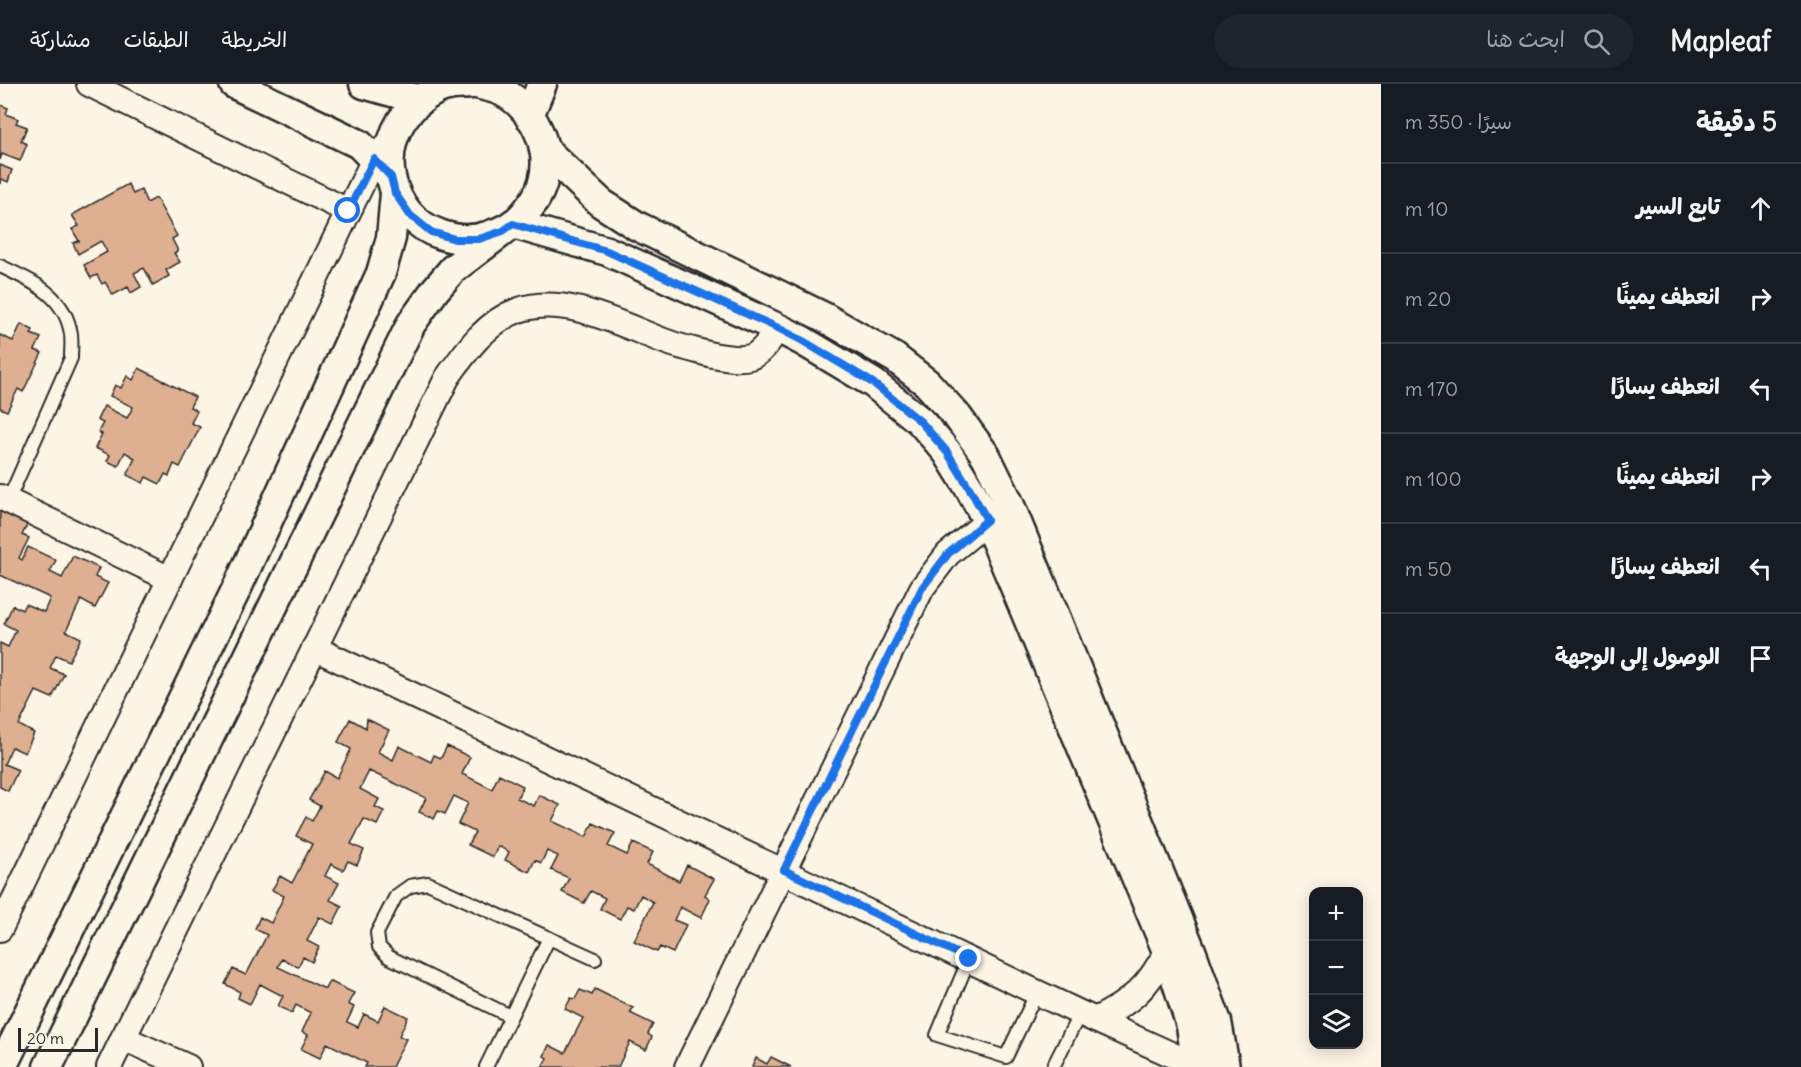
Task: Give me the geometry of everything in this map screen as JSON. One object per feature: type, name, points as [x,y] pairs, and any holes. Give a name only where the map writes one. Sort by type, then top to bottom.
[{"type":"street","points":[[89,84],[348,211]]},
{"type":"street","points":[[234,84],[359,144],[388,167],[410,215],[431,232],[455,239],[479,239],[508,228],[607,251],[803,341],[873,383],[920,421],[947,452],[987,520],[1167,951],[1191,1026],[1198,1067]]},
{"type":"street","points":[[48,1067],[411,324],[435,290],[453,270],[522,217],[537,197],[544,173],[544,149],[537,125],[522,105],[502,91],[364,84]]},
{"type":"street","points":[[529,116],[542,84]]},
{"type":"street","points":[[2,1067],[238,586],[381,273],[391,238],[388,167],[404,115],[446,88]]},
{"type":"street","points":[[544,149],[601,203],[637,226],[822,316],[895,358],[927,383],[957,416],[986,456],[1009,503],[1192,953],[1217,1023],[1225,1067]]},
{"type":"street","points":[[0,929],[348,211],[388,167]]},
{"type":"street","points":[[108,1067],[447,378],[468,348],[492,325],[519,310],[554,305],[594,313],[698,352],[727,357],[751,357],[764,347],[778,328]]},
{"type":"street","points":[[4,499],[170,579]]},
{"type":"street","points":[[687,1067],[922,588],[948,554],[1009,503]]},
{"type":"street","points":[[314,648],[1198,1067]]},
{"type":"street","points":[[1087,1016],[1118,1009],[1138,993],[1155,974],[1167,951]]},
{"type":"street","points":[[123,1038],[188,1067]]},
{"type":"lane","points":[[0,266],[49,293],[64,312],[71,334],[71,358],[4,499]]},
{"type":"lane","points":[[510,1016],[389,957],[379,947],[377,933],[396,896],[410,886],[428,882],[595,959]]},
{"type":"lane","points":[[486,1067],[549,938]]},
{"type":"lane","points":[[969,959],[937,1035],[1006,1057],[1037,992]]},
{"type":"lane","points":[[1053,1067],[1087,1016]]},
{"type":"building","points":[[0,105],[8,108],[6,114],[18,119],[16,123],[27,127],[21,141],[27,144],[20,161],[2,154],[0,160]]},
{"type":"building","points":[[0,165],[12,170],[8,182],[2,179],[0,184]]},
{"type":"building","points":[[128,184],[133,194],[141,190],[147,203],[156,198],[177,236],[172,239],[178,251],[174,253],[180,262],[166,270],[169,276],[153,285],[144,268],[134,273],[141,287],[131,293],[128,287],[113,295],[105,282],[102,284],[97,275],[91,278],[84,265],[107,252],[101,241],[78,254],[73,243],[79,241],[72,229],[79,226],[72,215]]},
{"type":"building","points":[[21,324],[33,330],[31,334],[41,338],[35,350],[42,353],[23,392],[18,389],[7,411],[0,408],[0,335],[13,341]]},
{"type":"building","points":[[139,368],[195,397],[190,407],[197,411],[191,423],[200,427],[180,467],[174,464],[169,476],[165,474],[160,484],[146,477],[143,483],[127,475],[135,458],[125,452],[118,466],[107,461],[110,455],[95,448],[102,434],[98,432],[103,423],[97,420],[104,406],[127,418],[133,407],[110,396],[115,385],[121,388],[127,376],[133,380]]},
{"type":"building","points":[[0,507],[29,521],[22,535],[29,538],[19,558],[22,560],[28,547],[56,560],[50,572],[62,578],[73,556],[99,568],[95,577],[108,583],[95,608],[81,600],[66,631],[81,638],[69,661],[56,655],[50,668],[64,674],[52,698],[36,691],[19,725],[34,733],[25,753],[12,747],[4,764],[18,770],[8,791],[0,787],[0,643],[8,647],[16,630],[4,624],[13,605],[22,610],[25,604],[44,612],[50,598],[0,575]]},
{"type":"building","points":[[350,719],[366,728],[367,719],[389,730],[378,752],[393,760],[399,746],[431,762],[434,755],[441,758],[447,746],[470,757],[462,774],[492,789],[499,774],[523,786],[517,798],[534,806],[539,795],[560,805],[552,821],[586,837],[593,823],[615,833],[608,846],[627,855],[633,843],[653,852],[647,864],[679,881],[687,865],[714,879],[705,895],[710,899],[701,918],[680,907],[674,920],[686,925],[673,953],[660,947],[657,952],[634,941],[653,902],[641,895],[634,909],[627,906],[620,919],[600,909],[605,898],[591,891],[584,903],[562,892],[569,878],[551,870],[558,856],[547,851],[541,863],[535,860],[529,872],[505,860],[509,852],[498,846],[493,857],[468,845],[475,832],[458,824],[468,803],[454,796],[445,814],[438,811],[434,819],[419,812],[426,798],[369,771],[360,789],[379,799],[375,807],[384,811],[377,825],[364,819],[351,844],[364,850],[357,865],[348,861],[343,870],[331,864],[325,876],[339,883],[330,900],[342,906],[333,924],[319,917],[307,941],[319,947],[312,962],[303,957],[298,967],[282,959],[278,967],[325,989],[329,981],[354,993],[348,1004],[354,1007],[347,1022],[358,1027],[364,1014],[378,1021],[385,1006],[408,1017],[399,1036],[406,1039],[392,1067],[365,1067],[367,1063],[327,1043],[320,1058],[301,1049],[308,1035],[302,1032],[311,1013],[296,1005],[292,1013],[278,1006],[283,996],[260,984],[250,1004],[238,998],[240,992],[225,984],[233,969],[246,975],[267,935],[255,929],[260,917],[271,923],[284,896],[272,890],[280,876],[292,883],[312,844],[296,836],[306,817],[312,821],[320,806],[309,800],[325,771],[337,778],[351,749],[338,742]]},
{"type":"building","points":[[595,989],[633,1008],[630,1013],[653,1024],[648,1034],[652,1037],[646,1050],[630,1042],[618,1067],[542,1067],[547,1058],[544,1056],[549,1045],[565,1053],[583,1018],[565,1009],[571,998],[575,999],[580,990],[592,995]]},
{"type":"building","points":[[771,1057],[791,1067],[752,1067],[756,1058],[767,1064]]},
{"type":"route","points":[[348,211],[374,159],[391,177],[395,193],[410,215],[431,232],[455,239],[479,239],[503,231],[513,224],[607,251],[803,341],[873,383],[920,421],[947,452],[987,520],[948,554],[922,588],[784,870],[969,959]]}]
